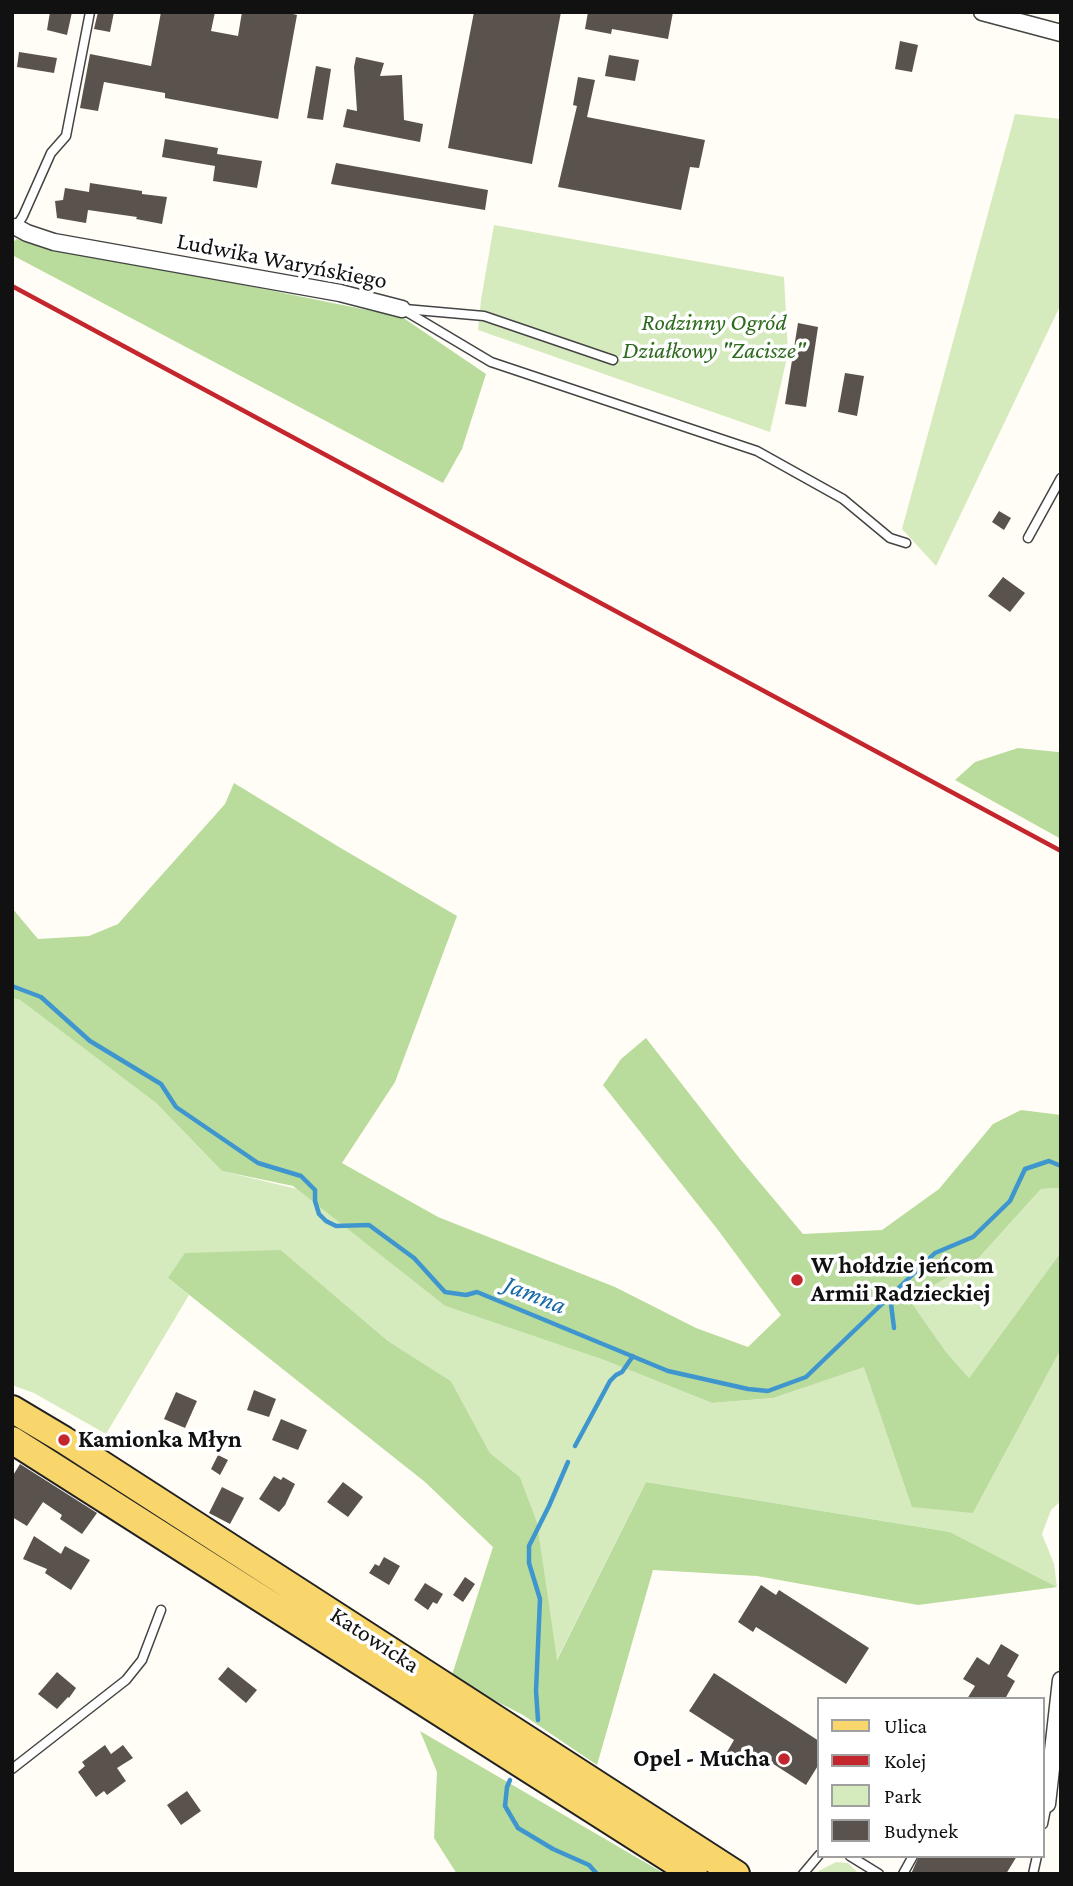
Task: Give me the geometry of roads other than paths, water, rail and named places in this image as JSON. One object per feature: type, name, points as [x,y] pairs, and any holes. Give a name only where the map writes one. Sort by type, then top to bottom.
[{"type":"main road","name":"Katowicka","points":[[12,1409],[739,1873]]},
{"type":"main road","name":"Katowicka","points":[[12,1440],[694,1874]]},
{"type":"street","points":[[982,12],[1061,33]]},
{"type":"street","name":"Ludwika Waryńskiego","points":[[14,227],[54,242],[340,293],[402,309]]},
{"type":"street","points":[[1045,1803],[1058,1720],[1061,1680]]},
{"type":"lane","points":[[14,227],[23,216],[51,153],[66,136],[90,12]]},
{"type":"lane","points":[[402,309],[484,316],[613,360]]},
{"type":"lane","name":"Ludwika Waryńskiego","points":[[402,309],[491,362],[757,450],[843,499],[890,538],[906,543]]},
{"type":"lane","points":[[1028,538],[1061,478]]},
{"type":"lane","points":[[12,1769],[126,1680],[142,1660],[161,1610]]},
{"type":"lane","points":[[803,1874],[818,1856]]},
{"type":"lane","points":[[853,1858],[879,1874]]},
{"type":"lane","points":[[903,1874],[913,1858]]},
{"type":"waterway","name":"Jamna","points":[[12,986],[41,997],[90,1041],[161,1084],[176,1107],[258,1163],[301,1176],[315,1190],[319,1214],[326,1221],[336,1226],[369,1225],[414,1258],[445,1292],[466,1295],[477,1292],[668,1371],[748,1389],[768,1391],[806,1377],[935,1253],[973,1237],[1010,1201],[1025,1169],[1049,1161],[1061,1166]]},
{"type":"waterway","points":[[890,1296],[894,1328]]},
{"type":"waterway","points":[[575,1446],[610,1381],[622,1372],[633,1356]]},
{"type":"waterway","points":[[538,1720],[536,1691],[540,1599],[529,1563],[529,1546],[568,1462]]},
{"type":"waterway","points":[[510,1780],[505,1806],[518,1828],[553,1849],[589,1865],[597,1874]]},
{"type":"railway","points":[[12,286],[1061,851]]},
{"type":"place","name":"W hołdzie jeńcom Armii Radzieckiej","points":[[797,1280]]},
{"type":"place","name":"Kamionka Młyn","points":[[64,1440]]},
{"type":"place","name":"Opel - Mucha","points":[[784,1759]]},
{"type":"park label","name":"Rodzinny Ogród Działkowy \"Zacisze\"","points":[[714,337]]}]
